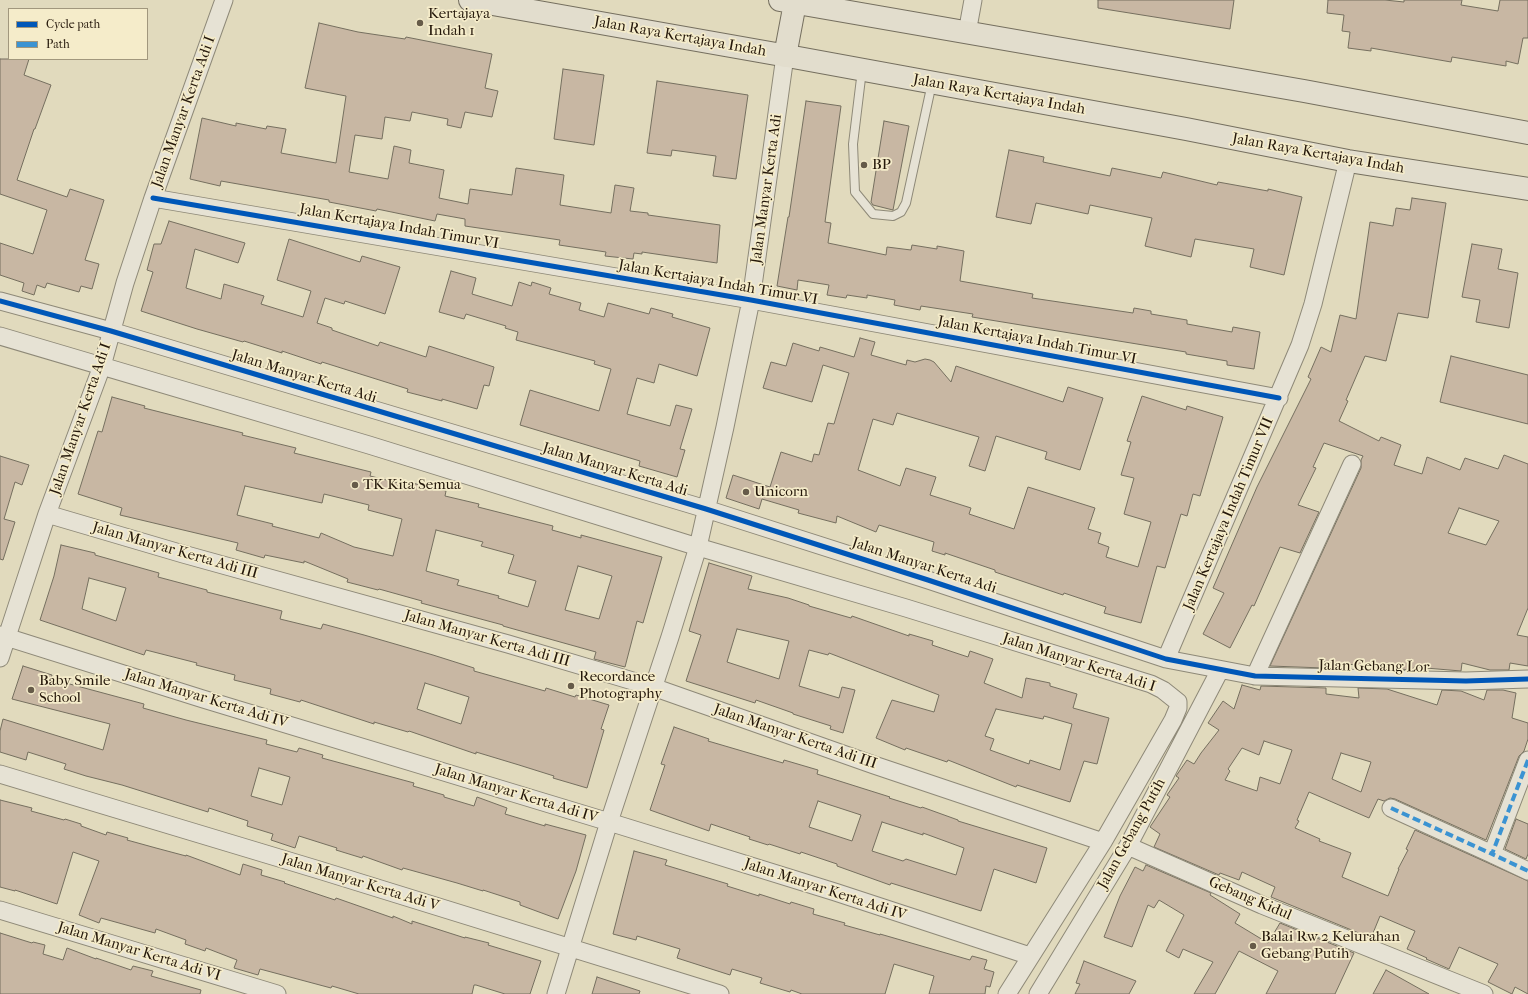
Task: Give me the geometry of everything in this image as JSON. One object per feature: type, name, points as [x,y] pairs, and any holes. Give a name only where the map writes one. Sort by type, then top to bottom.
[{"type":"main road","name":"Jalan Raya Kertajaya Indah","points":[[470,0],[1186,129],[1348,161],[1528,189]]},
{"type":"main road","points":[[785,56],[787,2],[1296,89],[1528,133]]},
{"type":"street","name":"Jalan Manyar Kerta Adi I","points":[[0,658],[3,636],[103,362],[110,334],[153,198],[224,0]]},
{"type":"street","points":[[967,33],[973,0]]},
{"type":"street","name":"Jalan Manyar Kerta Adi","points":[[556,994],[609,822],[699,542],[704,514],[725,427],[751,300],[785,56]]},
{"type":"street","name":"Jalan Kertajaya Indah Timur VII","points":[[1166,659],[1300,345],[1313,304],[1348,161]]},
{"type":"street","name":"Jalan Kertajaya Indah Timur VI","points":[[153,198],[751,300],[1278,398]]},
{"type":"street","name":"Jalan Manyar Kerta Adi","points":[[0,301],[704,514],[928,580],[1166,659],[1220,670]]},
{"type":"street","points":[[0,336],[103,362],[369,445],[699,542]]},
{"type":"street","points":[[1255,676],[1352,464]]},
{"type":"street","name":"Jalan Manyar Kerta Adi III","points":[[47,514],[183,554],[508,644],[653,688],[874,765],[1103,842]]},
{"type":"street","name":"Jalan Manyar Kerta Adi I","points":[[699,542],[1151,684],[1163,690],[1178,702],[1178,708],[1173,720],[1103,842],[1007,994]]},
{"type":"street","name":"Jalan Manyar Kerta Adi IV","points":[[3,636],[609,822],[827,890],[1030,956]]},
{"type":"street","name":"Jalan Gebang Lor","points":[[1220,670],[1255,676],[1466,681],[1528,679]]},
{"type":"street","name":"Jalan Gebang Putih","points":[[1038,994],[1128,846],[1220,670]]},
{"type":"street","points":[[1492,854],[1528,760]]},
{"type":"street","name":"Jalan Manyar Kerta Adi V","points":[[0,774],[720,994]]},
{"type":"street","points":[[1391,808],[1528,871]]},
{"type":"street","name":"Gebang Kidul","points":[[1128,846],[1262,905],[1484,994]]},
{"type":"street","name":"Jalan Manyar Kerta Adi VI","points":[[0,910],[277,994]]},
{"type":"lane","points":[[862,70],[853,144],[855,192],[873,214],[893,216],[901,212],[906,203],[932,83]]},
{"type":"building","points":[[1098,0],[1234,0],[1230,29],[1098,8]]},
{"type":"building","points":[[1328,0],[1385,0],[1404,2],[1404,0],[1462,0],[1461,5],[1498,11],[1500,0],[1528,0],[1528,38],[1523,38],[1518,64],[1506,61],[1506,66],[1452,57],[1451,62],[1371,48],[1371,51],[1348,48],[1350,32],[1342,31],[1344,15],[1327,13]]},
{"type":"building","points":[[319,23],[358,32],[405,39],[406,37],[492,54],[485,88],[498,91],[492,117],[465,112],[461,128],[447,125],[448,119],[412,112],[410,121],[385,117],[382,139],[355,135],[349,172],[388,179],[394,146],[411,150],[409,163],[444,170],[439,198],[468,204],[470,189],[512,195],[516,168],[564,175],[560,205],[611,213],[615,185],[634,188],[630,211],[720,225],[717,263],[642,252],[642,254],[634,253],[633,259],[605,256],[606,252],[559,245],[560,240],[465,226],[465,219],[437,214],[435,221],[221,181],[220,186],[190,179],[202,118],[236,126],[236,123],[266,129],[267,126],[286,129],[281,153],[336,163],[346,96],[305,88]]},
{"type":"building","points":[[0,59],[29,60],[24,75],[51,85],[17,180],[67,197],[70,189],[104,200],[85,260],[99,264],[92,289],[81,286],[79,292],[47,283],[45,288],[37,285],[34,295],[22,291],[24,283],[0,275],[0,243],[33,254],[47,210],[0,194]]},
{"type":"building","points":[[563,69],[604,75],[594,145],[554,139]]},
{"type":"building","points":[[657,81],[748,95],[736,179],[713,176],[716,156],[672,150],[671,156],[647,153]]},
{"type":"building","points":[[806,101],[841,106],[825,222],[831,223],[828,243],[886,255],[887,247],[911,250],[912,245],[937,249],[937,246],[964,251],[960,281],[1033,294],[1032,298],[1133,313],[1134,308],[1151,311],[1151,314],[1187,320],[1187,324],[1232,332],[1233,327],[1260,332],[1254,369],[1227,365],[1227,361],[1186,354],[1186,352],[972,317],[973,314],[921,306],[920,310],[894,305],[895,300],[867,295],[867,298],[847,295],[846,298],[827,295],[829,285],[798,280],[797,290],[777,286]]},
{"type":"building","points":[[884,121],[909,126],[893,210],[873,205],[871,202]]},
{"type":"building","points":[[1009,150],[1044,157],[1043,162],[1110,176],[1112,168],[1161,178],[1163,172],[1217,185],[1218,182],[1268,191],[1268,189],[1302,197],[1284,275],[1250,267],[1254,249],[1195,239],[1191,257],[1145,246],[1152,218],[1090,205],[1088,214],[1036,203],[1031,224],[996,217]]},
{"type":"building","points":[[1412,198],[1446,203],[1428,318],[1398,313],[1386,361],[1365,356],[1346,400],[1348,401],[1339,421],[1379,441],[1381,437],[1401,445],[1394,465],[1422,474],[1427,457],[1460,470],[1465,458],[1498,469],[1504,455],[1528,464],[1528,608],[1517,635],[1528,637],[1528,666],[1510,663],[1509,670],[1490,670],[1462,663],[1461,671],[1414,667],[1414,670],[1397,669],[1327,662],[1323,662],[1324,668],[1270,666],[1361,468],[1361,460],[1363,456],[1324,443],[1313,467],[1316,468],[1298,505],[1319,512],[1300,553],[1280,547],[1254,606],[1252,605],[1230,648],[1203,634],[1224,593],[1213,588],[1257,487],[1311,379],[1308,377],[1321,347],[1331,352],[1340,315],[1356,319],[1370,222],[1393,226],[1396,208],[1410,210]],"holes":[[[1459,508],[1499,521],[1486,545],[1448,533]]]},
{"type":"building","points":[[169,221],[245,243],[238,263],[195,249],[186,288],[221,299],[224,284],[264,296],[261,304],[303,317],[311,291],[277,280],[289,239],[360,262],[362,256],[400,267],[385,314],[345,301],[344,304],[325,298],[317,323],[332,328],[332,330],[378,346],[380,342],[426,357],[429,346],[494,367],[489,386],[484,385],[477,409],[442,399],[442,401],[407,392],[408,389],[322,362],[321,364],[282,351],[282,353],[244,341],[243,342],[197,329],[141,311],[153,272],[147,270],[154,244],[161,244]]},
{"type":"building","points":[[1472,244],[1502,249],[1498,269],[1518,273],[1509,328],[1476,322],[1480,300],[1462,297]]},
{"type":"building","points":[[451,271],[476,278],[472,294],[512,306],[519,282],[531,286],[532,282],[551,288],[549,294],[581,303],[579,310],[604,317],[608,303],[649,314],[651,308],[673,314],[672,317],[710,328],[697,376],[659,364],[654,383],[637,378],[627,414],[670,426],[676,405],[692,409],[680,449],[685,450],[677,477],[639,466],[640,461],[520,425],[530,390],[599,411],[611,369],[594,364],[595,361],[516,340],[518,332],[505,328],[506,326],[466,314],[464,319],[439,312]]},
{"type":"building","points":[[860,338],[875,342],[871,355],[906,365],[907,360],[915,362],[925,359],[930,360],[934,362],[951,382],[956,366],[1063,402],[1068,387],[1103,398],[1080,470],[1045,459],[1047,452],[996,436],[985,471],[969,466],[979,437],[897,413],[893,425],[873,419],[858,470],[900,486],[906,468],[936,477],[930,495],[971,508],[969,514],[1014,529],[1028,487],[1095,508],[1088,529],[1101,533],[1098,543],[1109,547],[1106,557],[1138,567],[1151,522],[1124,514],[1134,478],[1121,475],[1131,442],[1127,441],[1142,396],[1186,410],[1187,406],[1223,417],[1200,496],[1193,494],[1187,516],[1181,514],[1165,568],[1157,566],[1141,623],[1104,613],[1106,607],[1064,593],[1063,595],[945,553],[945,555],[932,551],[934,542],[879,525],[876,532],[837,516],[836,523],[798,513],[799,510],[762,499],[759,509],[726,498],[733,475],[770,487],[781,452],[812,462],[814,454],[819,455],[828,423],[834,424],[849,373],[823,365],[812,402],[763,388],[771,362],[786,366],[793,343],[819,351],[820,347],[854,357]]},
{"type":"building","points":[[1451,356],[1528,375],[1528,424],[1440,402]]},
{"type":"building","points":[[112,397],[145,406],[144,408],[296,448],[294,453],[371,472],[370,476],[411,486],[412,483],[446,491],[445,496],[479,504],[478,507],[553,526],[552,530],[581,538],[581,535],[662,557],[643,623],[637,621],[625,667],[594,659],[596,652],[421,603],[422,601],[347,582],[348,579],[304,561],[304,563],[265,555],[264,558],[236,550],[238,543],[120,515],[122,508],[78,494],[98,431],[102,432]],"holes":[[[245,486],[322,503],[324,494],[369,505],[368,510],[402,519],[393,556],[354,547],[321,533],[319,538],[237,515]],[[436,530],[483,542],[481,546],[514,555],[508,573],[536,581],[528,607],[498,598],[499,596],[457,585],[459,580],[426,571]],[[578,566],[612,576],[599,619],[565,610]]]},
{"type":"building","points":[[0,456],[29,465],[22,485],[15,482],[4,519],[15,522],[3,560],[0,559]]},
{"type":"building","points":[[61,545],[95,553],[95,555],[159,573],[158,577],[207,590],[207,592],[282,611],[280,619],[321,629],[323,624],[433,655],[474,668],[474,671],[545,691],[546,688],[609,705],[601,729],[604,730],[587,788],[553,778],[554,776],[519,765],[476,752],[476,754],[409,731],[408,732],[374,722],[374,724],[301,700],[300,702],[270,694],[271,689],[234,680],[235,675],[196,665],[197,663],[146,650],[144,655],[40,620],[54,576]],"holes":[[[89,578],[126,588],[116,621],[82,609]],[[425,683],[469,697],[461,724],[417,709]]]},
{"type":"building","points":[[709,563],[752,576],[748,589],[788,598],[809,606],[851,618],[852,616],[909,636],[909,634],[933,641],[932,645],[968,657],[970,651],[993,659],[984,683],[1022,698],[1026,678],[1050,683],[1050,686],[1077,694],[1073,708],[1109,718],[1097,764],[1084,761],[1070,802],[1017,785],[1016,787],[948,760],[947,762],[906,748],[905,750],[876,738],[892,700],[934,712],[939,695],[829,653],[828,655],[809,650],[799,686],[839,698],[842,687],[855,690],[843,733],[830,729],[831,726],[756,700],[755,703],[686,681],[701,635],[689,631]],"holes":[[[737,629],[789,641],[779,679],[727,662]],[[996,709],[1043,719],[1044,716],[1072,724],[1060,770],[1030,760],[1029,764],[990,750],[994,739],[985,736]]]},
{"type":"building","points":[[23,666],[52,675],[51,679],[144,704],[143,708],[267,740],[266,744],[297,752],[299,748],[323,755],[322,758],[414,783],[413,786],[474,806],[477,797],[507,808],[505,814],[545,826],[545,824],[586,835],[576,871],[558,919],[520,905],[520,902],[483,890],[403,868],[402,870],[363,856],[362,858],[336,850],[337,848],[299,836],[295,848],[271,840],[273,834],[247,826],[248,821],[209,808],[208,812],[122,785],[86,776],[64,769],[66,764],[28,752],[26,760],[0,752],[0,731],[3,719],[103,750],[110,724],[12,699]],"holes":[[[259,768],[290,777],[282,805],[251,796]]]},
{"type":"building","points":[[1242,685],[1260,690],[1261,686],[1326,688],[1326,694],[1359,698],[1358,688],[1387,689],[1437,705],[1442,690],[1461,691],[1484,700],[1487,690],[1503,690],[1516,693],[1512,718],[1528,723],[1528,739],[1524,751],[1519,756],[1486,840],[1395,799],[1390,798],[1384,801],[1378,799],[1369,818],[1309,792],[1295,828],[1320,839],[1319,841],[1351,853],[1342,877],[1388,896],[1415,830],[1528,881],[1528,994],[1515,987],[1512,994],[1488,982],[1498,964],[1459,947],[1449,969],[1407,949],[1415,931],[1380,916],[1371,938],[1271,897],[1275,887],[1242,872],[1239,880],[1220,873],[1219,875],[1154,847],[1160,834],[1150,827],[1170,797],[1167,795],[1179,778],[1176,776],[1187,760],[1194,764],[1219,730],[1208,723],[1223,701],[1234,709]],"holes":[[[1264,741],[1292,750],[1280,784],[1260,777],[1257,791],[1225,780],[1230,771],[1228,769],[1242,748],[1259,755]],[[1341,753],[1371,762],[1361,792],[1332,779]]]},
{"type":"building","points":[[674,727],[709,739],[708,741],[783,763],[784,760],[818,770],[817,774],[890,797],[889,798],[921,808],[922,807],[958,821],[1047,848],[1036,883],[994,869],[981,911],[891,883],[890,885],[837,866],[837,864],[801,852],[800,854],[749,839],[750,837],[711,824],[709,831],[650,810],[665,765],[661,764]],"holes":[[[818,801],[861,815],[852,841],[809,827]],[[882,822],[923,835],[923,833],[964,848],[956,875],[906,859],[903,861],[872,851]]]},
{"type":"building","points":[[0,800],[32,808],[31,811],[81,824],[81,826],[106,835],[107,832],[128,838],[127,840],[186,855],[240,875],[243,864],[262,870],[261,875],[335,900],[336,898],[393,918],[393,916],[412,924],[412,921],[465,938],[489,943],[488,945],[541,961],[530,994],[505,994],[474,985],[472,994],[359,994],[260,969],[258,975],[234,968],[237,960],[206,948],[205,951],[185,944],[186,940],[156,929],[155,933],[101,918],[99,923],[79,915],[99,861],[73,852],[57,904],[15,890],[0,887]]},
{"type":"building","points":[[1516,819],[1528,824],[1528,854],[1526,859],[1505,849]]},
{"type":"building","points":[[634,851],[667,860],[665,865],[728,884],[727,886],[759,896],[759,894],[790,904],[791,902],[814,909],[813,914],[845,923],[844,925],[970,960],[972,956],[987,960],[984,969],[994,972],[990,987],[986,986],[985,994],[929,994],[934,976],[894,964],[885,994],[802,994],[760,983],[762,978],[732,969],[730,975],[677,958],[680,949],[637,936],[636,940],[613,934]]},
{"type":"building","points":[[1146,865],[1211,893],[1210,895],[1240,914],[1235,923],[1268,943],[1280,923],[1354,953],[1335,994],[1266,994],[1278,971],[1239,951],[1215,994],[1194,994],[1213,962],[1183,949],[1179,958],[1166,951],[1184,915],[1159,900],[1154,908],[1148,905],[1132,947],[1104,937],[1120,896],[1135,867],[1143,871]]},
{"type":"building","points":[[0,933],[32,943],[45,945],[43,954],[63,960],[67,948],[131,970],[133,966],[153,971],[151,976],[201,990],[200,994],[0,994]]},
{"type":"building","points":[[1084,961],[1136,981],[1129,994],[1075,994],[1080,984],[1076,983]]},
{"type":"building","points":[[1386,970],[1429,994],[1373,994]]},
{"type":"building","points":[[597,977],[640,991],[639,994],[592,994]]},
{"type":"marked path","points":[[1528,760],[1492,854],[1528,871]]},
{"type":"marked path","points":[[1391,808],[1492,854]]},
{"type":"cycle path","points":[[153,198],[751,300],[1279,398]]},
{"type":"cycle path","points":[[0,301],[111,331],[706,509],[928,580],[1166,659],[1255,676],[1466,681],[1528,679]]},
{"type":"place","name":"Kertajaya Indah 1","points":[[420,23]]},
{"type":"place","name":"BP","points":[[864,165]]},
{"type":"place","name":"TK Kita Semua","points":[[355,485]]},
{"type":"place","name":"Unicorn","points":[[746,492]]},
{"type":"place","name":"Recordance Photography","points":[[571,686]]},
{"type":"place","name":"Baby Smile School","points":[[31,690]]},
{"type":"place","name":"Balai Rw 2 Kelurahan Gebang Putih","points":[[1253,946]]}]
